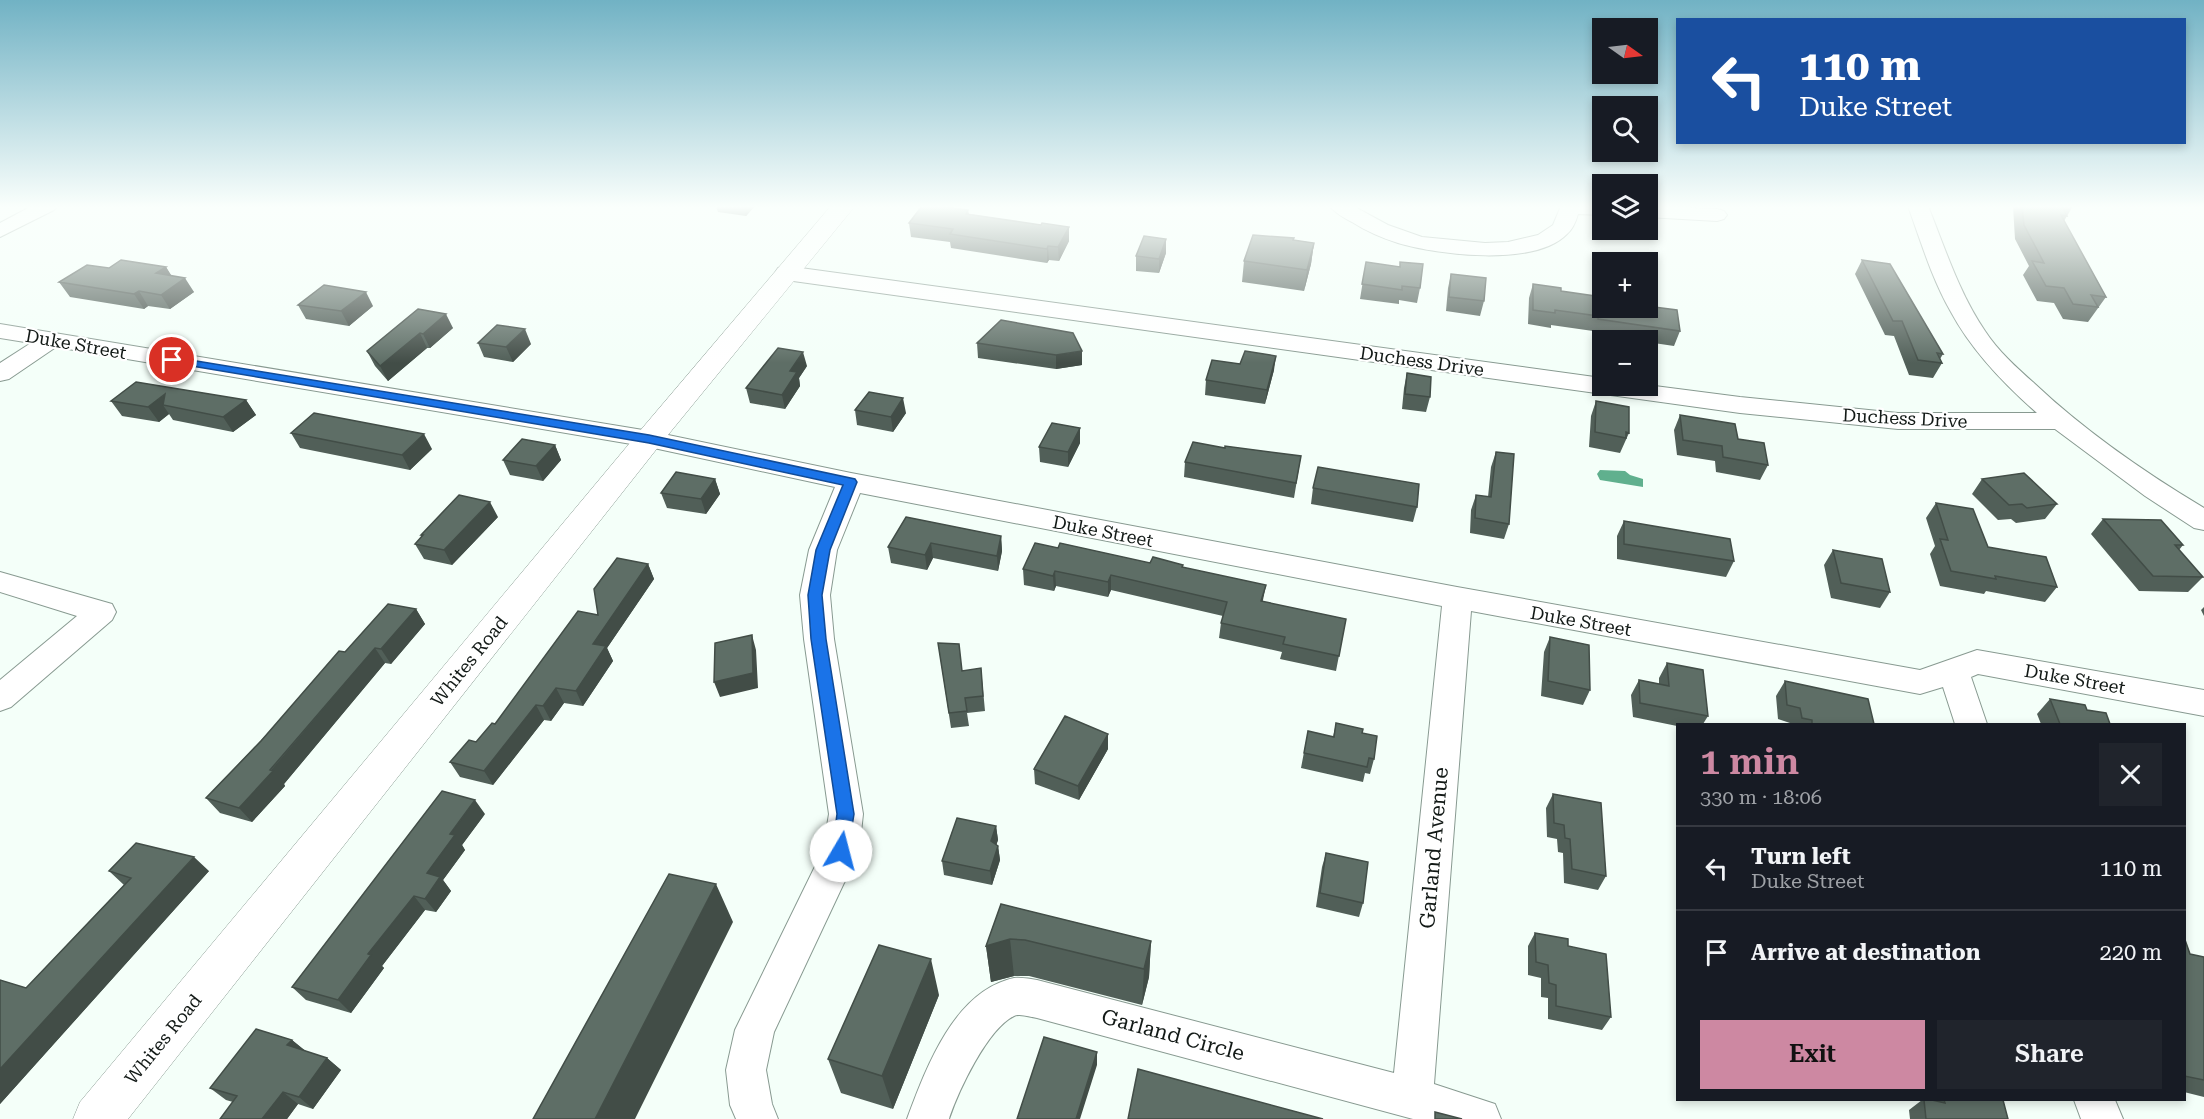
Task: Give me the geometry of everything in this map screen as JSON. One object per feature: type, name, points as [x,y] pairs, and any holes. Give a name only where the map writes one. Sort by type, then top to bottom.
[{"type":"street","name":"Whites Road","points":[[98,1119],[649,439],[799,258]]},
{"type":"street","points":[[1940,258],[1969,325],[1984,347],[2031,395],[2061,421],[2156,492],[2204,521]]},
{"type":"street","name":"Duchess Drive","points":[[786,273],[1740,405],[1899,421],[2061,421]]},
{"type":"street","name":"Duke Street","points":[[0,331],[649,439],[850,482],[1457,598],[1920,682],[1977,662],[2204,703]]},
{"type":"street","points":[[0,374],[52,340]]},
{"type":"street","points":[[757,1119],[751,1105],[746,1070],[755,1030],[841,851],[846,814],[819,639],[815,595],[823,550],[850,482]]},
{"type":"street","points":[[0,582],[101,612],[0,698]]},
{"type":"street","name":"Garland Avenue","points":[[1412,1098],[1457,598]]},
{"type":"street","points":[[1953,670],[1971,723]]},
{"type":"street","name":"Garland Circle","points":[[928,1119],[957,1054],[979,1021],[995,1005],[1015,997],[1038,999],[1412,1098],[1480,1119]]},
{"type":"street","points":[[2095,1101],[2102,1119]]},
{"type":"shaded area","points":[[1600,470],[1625,471],[1643,479],[1643,487],[1600,480],[1597,474]]},
{"type":"building","points":[[1245,258],[1310,258],[1307,270],[1244,261]]},
{"type":"building","points":[[2041,258],[2085,258],[2106,297],[2091,295],[2098,307],[2073,304],[2064,288],[2046,286],[2032,261],[2044,263]]},
{"type":"building","points":[[121,260],[166,267],[156,273],[185,278],[161,295],[139,291],[134,294],[59,282],[87,265],[109,268]]},
{"type":"building","points":[[1862,260],[1890,264],[1943,354],[1937,353],[1942,363],[1918,360],[1902,321],[1893,321]]},
{"type":"building","points":[[1366,262],[1400,267],[1400,262],[1423,264],[1420,288],[1402,286],[1402,290],[1362,284]]},
{"type":"building","points":[[1451,274],[1486,278],[1484,301],[1449,297]]},
{"type":"building","points":[[1533,284],[1592,296],[1592,315],[1555,310],[1555,313],[1533,310]]},
{"type":"building","points":[[324,285],[366,292],[341,311],[298,305]]},
{"type":"building","points":[[1658,307],[1677,310],[1680,331],[1598,319],[1658,318]]},
{"type":"building","points":[[418,309],[446,314],[380,366],[367,351]]},
{"type":"building","points":[[1001,320],[1073,333],[1082,351],[1056,355],[977,343]]},
{"type":"building","points":[[497,325],[525,329],[506,347],[478,343]]},
{"type":"building","points":[[778,348],[803,352],[790,371],[797,372],[782,395],[746,388]]},
{"type":"building","points":[[1245,351],[1276,356],[1267,390],[1206,380],[1212,360],[1240,364]]},
{"type":"building","points":[[1407,373],[1431,377],[1430,397],[1405,394]]},
{"type":"building","points":[[136,382],[246,400],[223,417],[163,405],[165,394],[148,407],[111,401]]},
{"type":"building","points":[[869,392],[903,398],[891,417],[855,410]]},
{"type":"building","points":[[1596,401],[1629,407],[1629,433],[1626,432],[1626,438],[1595,432]]},
{"type":"building","points":[[314,413],[424,434],[402,455],[291,433]]},
{"type":"building","points":[[1680,415],[1735,424],[1738,439],[1764,443],[1768,465],[1723,457],[1722,446],[1683,440]]},
{"type":"building","points":[[1052,423],[1080,428],[1068,452],[1039,447]]},
{"type":"building","points":[[522,439],[555,445],[536,466],[503,460]]},
{"type":"building","points":[[1193,442],[1225,448],[1225,446],[1301,456],[1296,483],[1185,462]]},
{"type":"building","points":[[1496,452],[1514,454],[1509,524],[1475,518],[1476,495],[1491,497]]},
{"type":"building","points":[[1318,467],[1419,484],[1417,507],[1313,488]]},
{"type":"building","points":[[676,472],[715,479],[701,499],[661,493]]},
{"type":"building","points":[[2024,473],[2057,504],[2027,508],[2022,504],[2009,505],[1982,479]]},
{"type":"building","points":[[459,495],[490,502],[444,550],[415,544],[423,535],[421,535]]},
{"type":"building","points":[[1936,503],[1973,509],[1988,547],[2046,557],[2057,587],[1951,571],[1940,539],[1948,540]]},
{"type":"building","points":[[906,517],[1001,536],[997,556],[931,543],[925,555],[888,547]]},
{"type":"building","points":[[2103,519],[2161,520],[2183,545],[2175,545],[2203,577],[2153,576]]},
{"type":"building","points":[[1624,521],[1730,539],[1734,561],[1624,544]]},
{"type":"building","points":[[1035,543],[1058,548],[1060,543],[1150,563],[1153,557],[1183,565],[1182,567],[1266,585],[1261,601],[1346,619],[1339,656],[1283,644],[1285,637],[1221,623],[1227,602],[1111,575],[1108,582],[1055,571],[1053,576],[1023,569]]},
{"type":"building","points":[[1833,550],[1882,559],[1890,592],[1841,583]]},
{"type":"building","points":[[617,558],[648,564],[593,644],[606,646],[576,691],[556,688],[543,706],[536,705],[484,771],[450,762],[469,740],[476,742],[492,723],[495,724],[578,611],[598,615],[594,589]]},
{"type":"building","points":[[388,604],[416,609],[381,649],[375,648],[270,770],[273,771],[239,808],[206,798],[261,741],[339,651],[345,652]]},
{"type":"building","points":[[752,635],[753,673],[714,682],[715,643]]},
{"type":"building","points":[[1550,637],[1589,645],[1590,690],[1548,681]]},
{"type":"building","points":[[938,643],[959,644],[962,671],[981,668],[983,696],[965,698],[967,711],[949,713]]},
{"type":"building","points":[[1667,663],[1703,670],[1708,716],[1640,703],[1639,680],[1669,686]]},
{"type":"building","points":[[1785,681],[1868,699],[1874,723],[1812,723],[1812,720],[1802,718],[1800,708],[1787,705]]},
{"type":"building","points":[[2050,699],[2085,705],[2087,710],[2106,713],[2110,723],[2060,723]]},
{"type":"building","points":[[1065,716],[1108,734],[1078,786],[1034,769]]},
{"type":"building","points":[[1336,723],[1363,729],[1362,733],[1377,736],[1374,759],[1369,758],[1367,767],[1304,753],[1308,731],[1334,737]]},
{"type":"building","points":[[442,791],[475,800],[450,834],[455,835],[427,873],[440,877],[425,899],[414,896],[368,954],[371,955],[338,1000],[292,987]]},
{"type":"building","points":[[1553,794],[1601,803],[1606,876],[1572,869],[1570,839],[1565,838],[1564,825],[1554,823]]},
{"type":"building","points":[[957,818],[996,826],[991,841],[998,846],[990,871],[942,861]]},
{"type":"building","points":[[136,843],[194,857],[0,1069],[0,980],[26,988],[131,878],[109,871]]},
{"type":"building","points":[[1326,853],[1368,862],[1363,903],[1320,893]]},
{"type":"building","points":[[669,874],[716,884],[595,1119],[533,1119]]},
{"type":"building","points":[[1001,904],[1151,941],[1144,969],[1025,940],[1010,939],[986,946]]},
{"type":"building","points":[[1535,933],[1568,939],[1568,946],[1606,954],[1611,1017],[1556,1006],[1556,985],[1549,983],[1548,965],[1536,962]]},
{"type":"building","points":[[2186,943],[2190,954],[2204,957],[2204,1080],[2186,1076]]},
{"type":"building","points":[[879,945],[931,959],[882,1076],[828,1059]]},
{"type":"building","points":[[256,1029],[292,1040],[287,1045],[327,1058],[299,1097],[283,1092],[262,1119],[220,1119],[237,1096],[210,1088]]},
{"type":"building","points":[[1044,1037],[1097,1052],[1076,1119],[1017,1119]]},
{"type":"building","points":[[1138,1069],[1323,1119],[1128,1119]]},
{"type":"building","points":[[1924,1101],[1945,1103],[1944,1101],[2003,1101],[2008,1119],[1926,1119]]},
{"type":"building","points":[[1435,1112],[1462,1119],[1435,1119]]},
{"type":"route","points":[[172,360],[649,439],[850,482],[823,550],[815,595],[819,639],[846,814],[841,851]]}]
